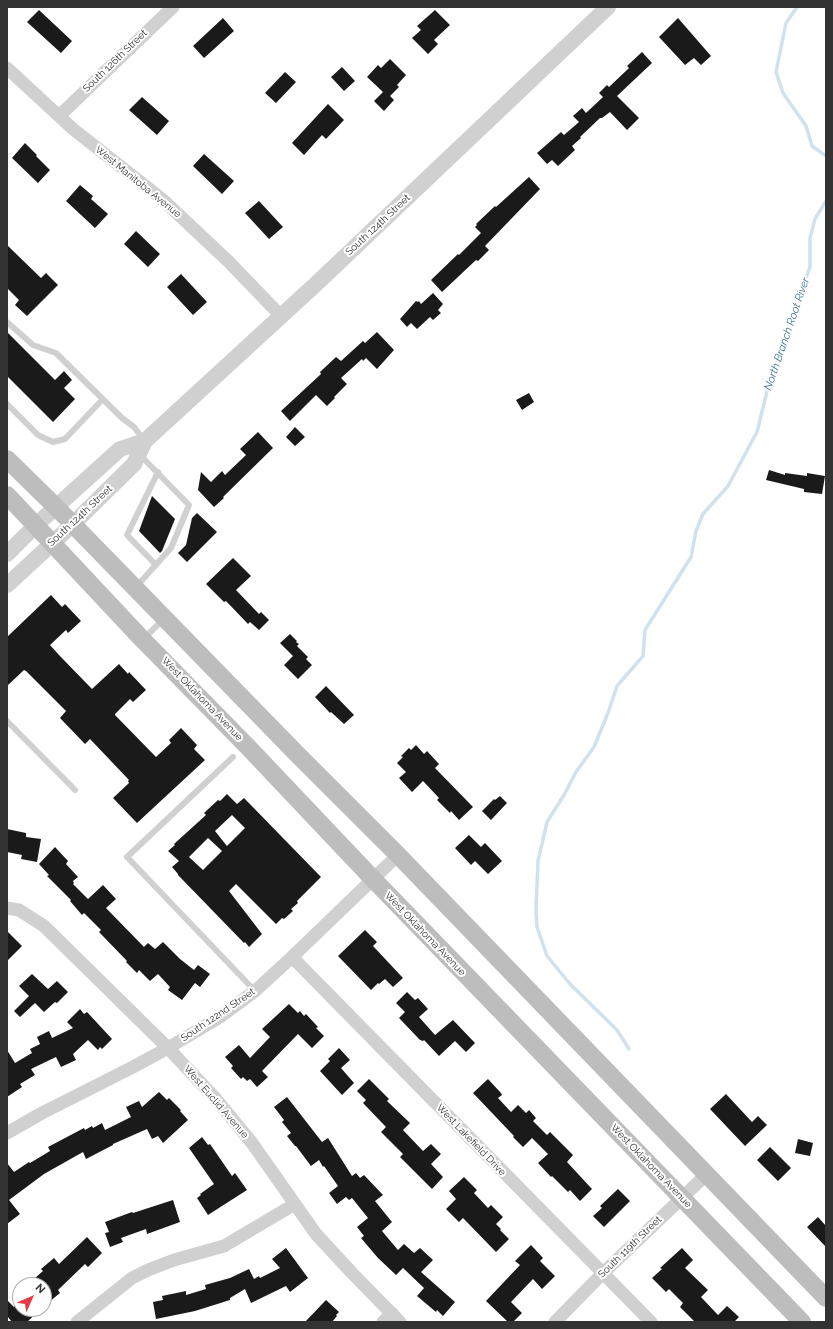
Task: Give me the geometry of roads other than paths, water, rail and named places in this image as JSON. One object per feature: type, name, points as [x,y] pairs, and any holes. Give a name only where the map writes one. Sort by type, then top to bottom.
[{"type":"main road","points":[[7,459],[73,524],[297,754],[398,855],[826,1298]]},
{"type":"main road","name":"West Oklahoma Avenue","points":[[7,495],[142,639],[802,1322]]},
{"type":"street","name":"South 126th Street","points":[[59,116],[172,7]]},
{"type":"street","name":"South 124th Street","points":[[7,585],[73,524],[134,464],[142,448],[608,7]]},
{"type":"street","name":"West Manitoba Avenue","points":[[7,68],[79,134],[162,199],[229,262],[281,316]]},
{"type":"street","name":"South 124th Street","points":[[7,554],[36,525],[120,450],[142,448]]},
{"type":"street","name":"South 122nd Street","points":[[7,1133],[42,1113],[133,1068],[220,1017],[255,991],[398,855]]},
{"type":"street","name":"West Euclid Avenue","points":[[7,908],[19,910],[44,926],[168,1048],[220,1104],[252,1143],[316,1234],[392,1319]]},
{"type":"street","name":"West Lakefield Drive","points":[[292,957],[602,1274],[651,1322]]},
{"type":"street","name":"South 119th Street","points":[[555,1322],[602,1274],[707,1174]]},
{"type":"street","points":[[77,1322],[132,1278],[174,1260],[224,1246],[295,1204]]},
{"type":"lane","points":[[7,322],[33,345],[56,353],[122,418],[134,427],[142,448],[158,472],[189,505],[171,548],[136,588]]},
{"type":"lane","points":[[7,404],[38,435],[53,442],[65,439],[103,399]]},
{"type":"lane","points":[[156,565],[127,535],[158,472]]},
{"type":"lane","points":[[142,639],[165,618]]},
{"type":"lane","points":[[7,721],[75,790]]},
{"type":"lane","points":[[233,757],[127,857],[255,991]]},
{"type":"waterway","name":"North Branch Root River","points":[[797,7],[786,23],[776,72],[783,93],[806,126],[812,146],[826,156]]},
{"type":"waterway","name":"North Branch Root River","points":[[629,1049],[617,1030],[570,984],[547,956],[537,927],[536,909],[538,861],[547,822],[576,772],[594,747],[617,686],[643,656],[645,630],[691,557],[696,531],[703,514],[728,486],[757,432],[771,375],[789,334],[793,312],[810,267],[810,238],[815,219],[826,201]]}]
